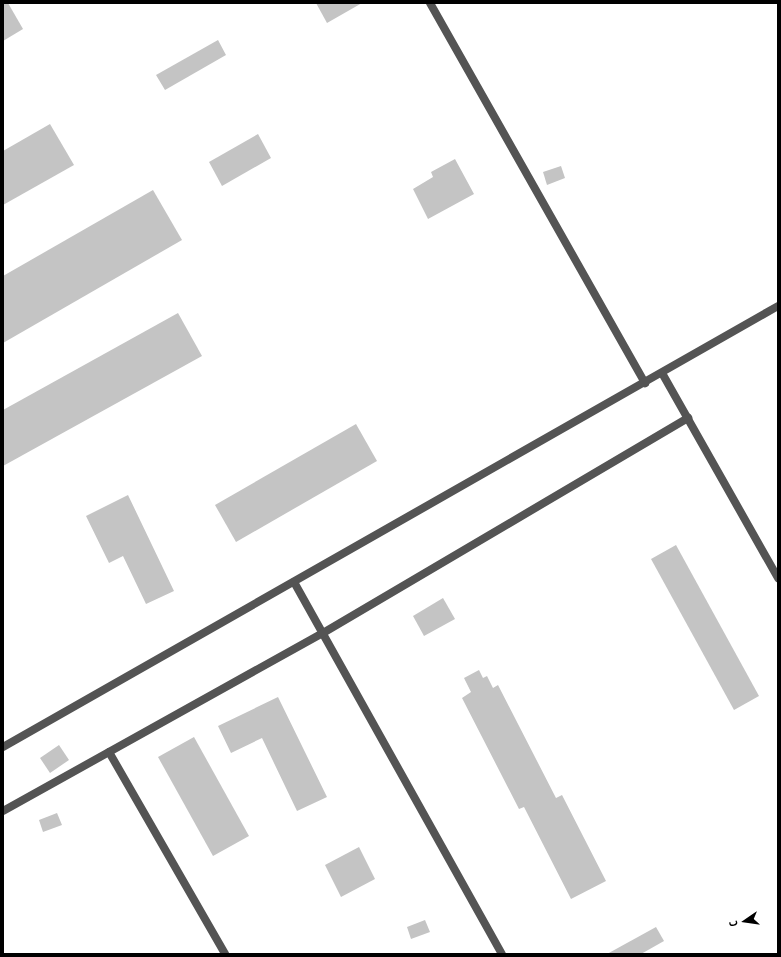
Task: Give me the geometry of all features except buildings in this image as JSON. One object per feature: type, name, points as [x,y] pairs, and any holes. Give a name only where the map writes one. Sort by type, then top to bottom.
[{"type":"lane","points":[[430,3],[645,382]]},
{"type":"lane","points":[[3,747],[778,306]]},
{"type":"lane","points":[[662,373],[778,578]]},
{"type":"lane","points":[[3,811],[323,633],[688,418]]},
{"type":"lane","points":[[294,582],[502,954]]},
{"type":"lane","points":[[109,752],[225,954]]}]
